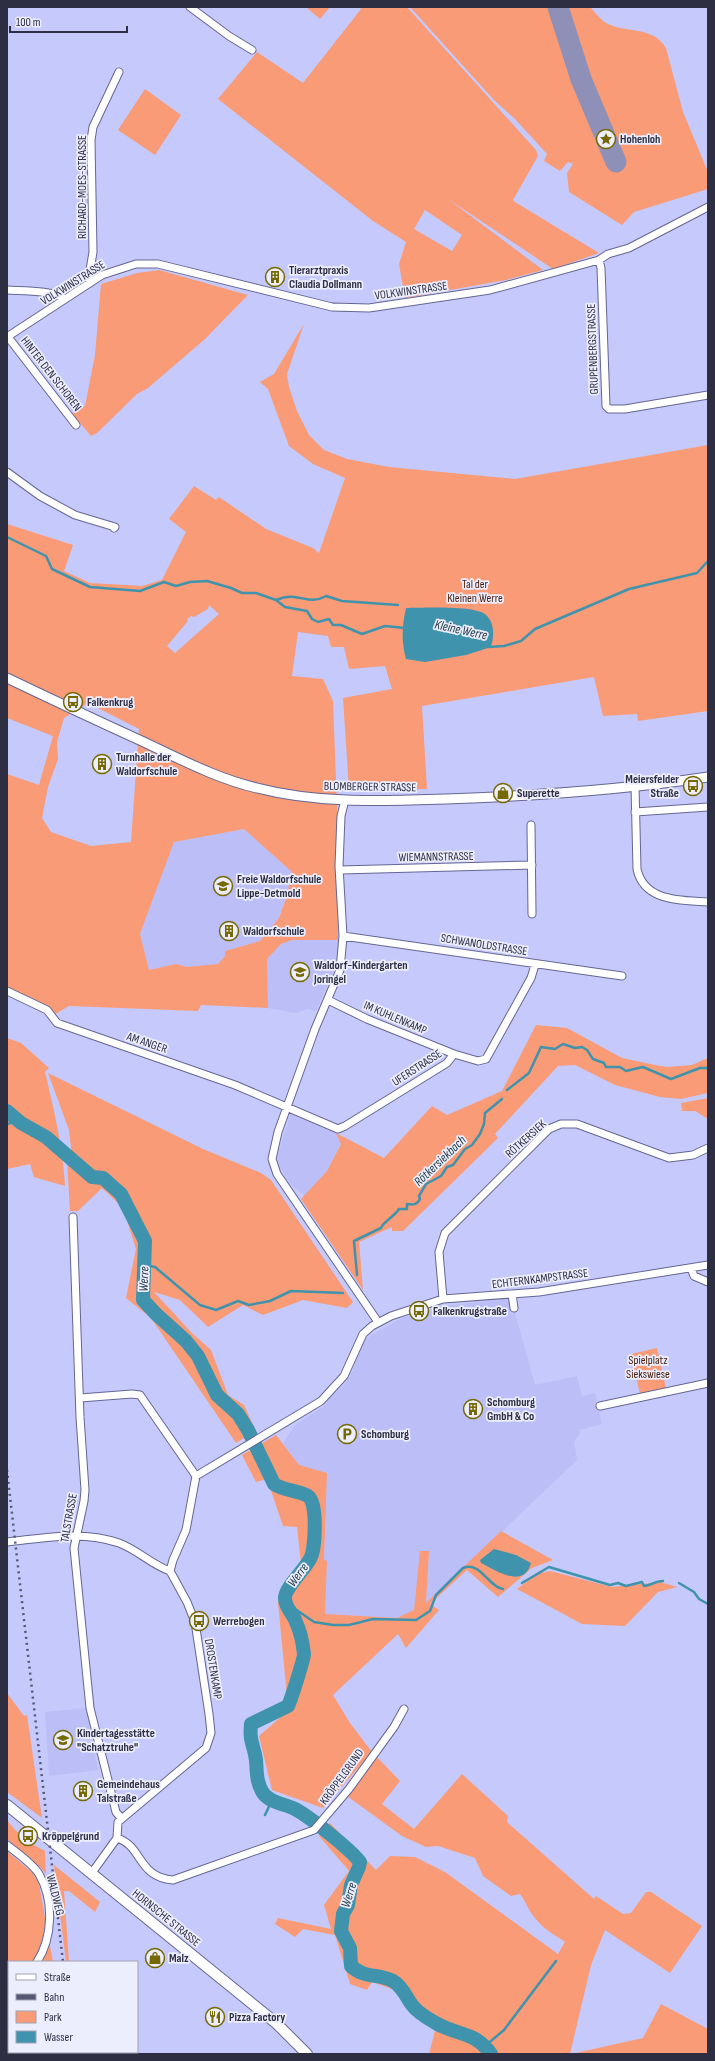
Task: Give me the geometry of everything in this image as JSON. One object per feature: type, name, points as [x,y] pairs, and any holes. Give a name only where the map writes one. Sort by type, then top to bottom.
[{"type":"main road","name":"HORNSCHE STRASSE","points":[[7,1805],[276,2023],[307,2054]]},
{"type":"street","points":[[190,7],[229,36],[252,50]]},
{"type":"street","name":"RICHARD-MOES-STRASSE","points":[[90,283],[89,276],[93,252],[91,140],[93,127],[119,72]]},
{"type":"street","name":"VOLKWINSTRASSE","points":[[7,337],[102,275],[136,264],[158,264],[332,307],[369,308],[490,290],[599,260],[608,254],[629,248],[708,207]]},
{"type":"street","name":"GRUPENBERGSTRASSE","points":[[599,260],[601,268],[606,406],[609,409],[625,410],[708,395]]},
{"type":"street","points":[[7,290],[60,295],[65,299]]},
{"type":"street","name":"HINTER DEN SCHOREN","points":[[7,337],[76,425]]},
{"type":"street","points":[[7,472],[40,496],[75,515],[115,527],[114,528]]},
{"type":"street","name":"BLOMBERGER STRASSE","points":[[7,678],[194,766],[240,783],[273,792],[345,800],[498,797],[563,794],[708,777]]},
{"type":"street","points":[[635,786],[637,869],[640,879],[654,894],[670,899],[708,902]]},
{"type":"street","points":[[196,1476],[313,1406],[330,1393],[344,1376],[363,1334],[378,1322],[274,1168],[272,1154],[287,1106],[315,1028],[340,970],[343,936],[340,870],[341,816],[345,800]]},
{"type":"street","points":[[635,812],[708,807]]},
{"type":"street","points":[[531,825],[532,914]]},
{"type":"street","name":"WIEMANNSTRASSE","points":[[340,870],[532,866]]},
{"type":"street","name":"SCHWANOLDSTRASSE","points":[[343,936],[467,952],[535,965],[622,976]]},
{"type":"street","name":"UFERSTRASSE","points":[[287,1106],[334,1128],[340,1129],[447,1063],[454,1054],[478,1061],[486,1059],[528,983],[535,965]]},
{"type":"street","name":"AM ANGER","points":[[7,992],[47,1010],[57,1023],[235,1085],[287,1106]]},
{"type":"street","name":"IM KUHLENKAMP","points":[[328,1000],[367,1019],[454,1054]]},
{"type":"street","name":"RÖTKERSIEK","points":[[443,1299],[439,1255],[440,1246],[445,1233],[551,1128],[567,1123],[577,1124],[669,1158],[693,1155],[708,1148]]},
{"type":"street","name":"TALSTRASSE","points":[[73,1216],[80,1417],[85,1490],[74,1548],[90,1708],[116,1812],[121,1818]]},
{"type":"street","name":"ECHTERNKAMPSTRASSE","points":[[378,1322],[412,1308],[443,1299],[512,1294],[708,1265]]},
{"type":"street","points":[[691,1268],[694,1276],[708,1282]]},
{"type":"street","points":[[512,1294],[514,1308]]},
{"type":"street","points":[[600,1406],[708,1383]]},
{"type":"street","points":[[7,1542],[77,1535],[119,1543],[170,1571],[173,1560],[186,1530],[196,1476],[140,1395],[132,1394],[80,1398]]},
{"type":"street","name":"DROSTENKAMP","points":[[121,1818],[206,1748],[211,1733],[210,1714],[195,1622],[187,1602],[170,1571]]},
{"type":"street","name":"KRÖPPELGRUND","points":[[117,1838],[126,1841],[151,1873],[163,1879],[173,1880],[314,1830],[394,1727],[404,1709]]},
{"type":"street","points":[[91,1874],[117,1838],[117,1824],[121,1818]]},
{"type":"street","name":"WALDWEG","points":[[7,1845],[38,1872],[44,1888],[51,1923],[41,1956],[38,1961]]},
{"type":"shaded area","name":"Freie Waldorfschule Lippe-Detmold","points":[[244,829],[292,872],[286,899],[279,918],[260,941],[225,951],[225,956],[218,964],[187,967],[176,964],[149,970],[140,934],[174,842]]},
{"type":"shaded area","name":"Waldorf-Kindergarten Joringel","points":[[292,940],[338,940],[335,967],[316,1011],[308,1009],[296,1013],[268,1008],[267,959],[281,944]]},
{"type":"shaded area","points":[[291,1113],[336,1133],[341,1143],[327,1171],[305,1196],[289,1183],[280,1167],[277,1157]]},
{"type":"shaded area","name":"Schomburg","points":[[509,1299],[511,1314],[515,1313],[535,1385],[577,1376],[582,1396],[595,1393],[602,1424],[579,1430],[580,1433],[574,1442],[577,1460],[426,1604],[429,1552],[421,1551],[414,1611],[397,1618],[325,1614],[327,1562],[324,1561],[327,1473],[299,1465],[283,1443],[295,1425],[326,1405],[328,1400],[344,1385],[352,1372],[361,1345],[372,1335],[400,1319],[441,1306]]},
{"type":"shaded area","name":"Kindertagesstätte \"Schatztruhe\"","points":[[88,1708],[90,1731],[79,1732],[81,1751],[94,1749],[98,1770],[49,1776],[45,1712]]},
{"type":"green space","points":[[306,7],[330,7],[320,19]]},
{"type":"green space","points":[[359,7],[407,7],[536,150],[538,156],[513,200],[599,253],[553,269],[448,199],[543,270],[506,280],[405,298],[399,264],[406,242],[373,221],[218,99],[257,52],[303,83],[361,9]],"holes":[[[425,210],[462,235],[452,251],[414,229]]]},
{"type":"green space","points":[[410,7],[590,7],[606,23],[654,36],[666,48],[683,112],[708,172],[708,189],[634,212],[622,225],[569,192],[567,173],[573,164],[568,162],[560,171],[544,161],[547,154],[515,119],[494,100]]},
{"type":"green space","points":[[145,89],[181,115],[155,155],[118,130]]},
{"type":"green space","points":[[159,270],[248,295],[205,339],[148,388],[137,394],[97,433],[91,436],[74,416],[74,410],[78,405],[85,406],[95,355],[101,284],[137,273]]},
{"type":"green space","name":"Tal der Kleinen Werre","points":[[304,324],[287,374],[289,387],[297,411],[309,435],[324,450],[347,459],[389,467],[515,479],[708,445],[708,711],[638,721],[637,714],[603,716],[594,677],[422,706],[427,789],[349,790],[343,698],[392,689],[385,666],[349,669],[344,647],[331,647],[328,636],[298,632],[292,676],[323,679],[333,701],[337,805],[338,940],[292,940],[281,944],[267,959],[268,1008],[201,1005],[198,1011],[69,1006],[52,1016],[34,999],[7,989],[7,774],[39,785],[53,736],[7,718],[7,524],[73,545],[64,571],[90,583],[142,586],[162,580],[186,532],[169,519],[194,486],[216,500],[219,497],[266,529],[313,548],[319,553],[345,478],[313,464],[289,446],[268,389],[260,382],[274,374]],"holes":[[[209,605],[219,614],[175,653],[167,646],[188,621],[187,619],[191,616],[194,617],[208,609]],[[88,703],[139,729],[131,842],[91,846],[51,832],[42,818],[48,787],[58,759],[57,742],[64,718]],[[244,829],[292,872],[286,899],[279,918],[260,941],[225,951],[225,956],[218,964],[187,967],[176,964],[149,970],[140,934],[174,842]]]},
{"type":"green space","points":[[536,1025],[567,1028],[622,1058],[655,1065],[667,1067],[692,1065],[708,1058],[708,1093],[681,1099],[660,1097],[615,1085],[575,1065],[558,1066],[495,1134],[498,1138],[403,1231],[392,1231],[392,1227],[359,1242],[363,1290],[301,1199],[327,1171],[341,1144],[336,1133],[384,1158],[432,1106],[447,1115],[502,1091]]},
{"type":"green space","points":[[7,1038],[21,1043],[49,1068],[45,1072],[55,1114],[65,1186],[34,1177],[30,1164],[7,1169]]},
{"type":"green space","points":[[48,1073],[203,1149],[261,1173],[271,1180],[353,1302],[347,1308],[303,1300],[263,1315],[243,1305],[208,1327],[180,1300],[154,1292],[193,1334],[211,1350],[228,1395],[244,1405],[256,1431],[236,1443],[151,1318],[126,1298],[136,1249],[123,1208],[102,1188],[78,1211],[70,1211],[67,1160],[93,1185],[87,1171],[72,1156],[69,1130]]},
{"type":"green space","points":[[708,1098],[708,1119],[695,1111],[682,1111],[681,1103]]},
{"type":"green space","name":"Spielplatz Siekswiese","points":[[657,1348],[666,1388],[640,1394],[631,1354]]},
{"type":"green space","points":[[276,1435],[299,1465],[327,1473],[324,1560],[327,1561],[325,1614],[397,1618],[414,1610],[420,1551],[429,1551],[426,1603],[501,1531],[553,1560],[532,1568],[498,1597],[467,1570],[430,1604],[439,1610],[406,1648],[398,1634],[333,1695],[350,1723],[372,1752],[323,1808],[272,1790],[259,1736],[290,1709],[299,1694],[288,1706],[278,1603],[282,1586],[301,1563],[297,1527],[283,1526],[267,1479],[256,1482],[242,1455]]},
{"type":"green space","points":[[550,1571],[612,1587],[660,1582],[677,1587],[658,1592],[625,1626],[582,1624],[517,1589],[537,1574]]},
{"type":"green space","points":[[7,1693],[24,1716],[27,1715],[42,1818],[7,1792]]},
{"type":"green space","points":[[375,1755],[400,1781],[382,1804],[414,1829],[462,1774],[508,1816],[507,1822],[594,1899],[596,1896],[623,1914],[631,1913],[646,1892],[651,1892],[702,1926],[670,1973],[605,1930],[591,1965],[570,2054],[429,2054],[435,2031],[392,1989],[372,1982],[367,1990],[350,1984],[335,1935],[303,1929],[295,1937],[275,1924],[278,1918],[331,1929],[324,1905],[349,1871],[319,1836],[330,1823],[376,1870],[390,1856],[415,1857],[445,1872],[558,1954],[565,1942],[538,1922],[520,1894],[511,1896],[483,1876],[475,1858],[438,1846],[426,1847],[402,1836],[347,1796]]},
{"type":"green space","points":[[7,1820],[24,1838],[45,1851],[46,1874],[7,1839]]},
{"type":"green space","points":[[7,1851],[34,1874],[39,1884],[53,1961],[8,1961],[8,2053],[65,2054],[7,2054]]},
{"type":"green space","points":[[54,1865],[100,1902],[95,1912],[69,1891],[64,1891],[69,1961],[66,1961]]},
{"type":"green space","points":[[661,2004],[708,2029],[708,2054],[571,2054],[643,2038]]},
{"type":"water","points":[[406,608],[461,608],[480,612],[486,615],[491,622],[493,639],[491,647],[466,655],[425,662],[406,659],[403,646],[403,634]]},
{"type":"water","points":[[494,1549],[516,1555],[531,1563],[527,1571],[516,1577],[509,1576],[481,1563],[480,1560]]},
{"type":"waterway","name":"Kleine Werre","points":[[7,537],[46,556],[52,569],[90,587],[140,591],[164,582],[176,586],[190,582],[207,581],[242,593],[256,593],[276,600],[284,597],[297,597],[313,600],[326,596],[342,601],[398,605]]},
{"type":"waterway","name":"Kleine Werre","points":[[488,647],[504,646],[521,641],[535,629],[629,589],[697,573],[708,561]]},
{"type":"waterway","name":"Kleine Werre","points":[[276,600],[285,607],[307,611],[312,619],[318,622],[329,619],[333,625],[341,625],[362,634],[385,626],[405,628]]},
{"type":"waterway","name":"Rötkersiekbach","points":[[507,1090],[529,1073],[541,1047],[555,1049],[563,1044],[575,1048],[582,1047],[587,1050],[593,1059],[604,1063],[606,1067],[620,1067],[626,1071],[643,1067],[671,1079],[700,1068],[708,1068]]},
{"type":"waterway","name":"Rötkersiekbach","points":[[357,1275],[354,1241],[381,1228],[384,1223],[399,1209],[407,1209],[407,1204],[418,1202],[420,1199],[419,1196],[426,1184],[441,1176],[447,1167],[453,1165],[465,1149],[472,1145],[480,1134],[484,1124],[485,1113],[502,1099]]},
{"type":"waterway","name":"Werre","points":[[7,1111],[21,1123],[46,1137],[92,1177],[103,1178],[121,1194],[145,1241],[143,1300],[186,1341],[198,1356],[217,1395],[238,1414],[248,1430],[274,1484],[282,1488],[304,1494],[311,1500],[315,1525],[311,1557],[288,1589],[285,1598],[286,1605],[295,1619],[299,1629],[304,1654],[288,1706],[251,1724],[251,1739],[256,1760],[259,1785],[266,1796],[274,1801],[295,1809],[310,1819],[339,1842],[360,1862],[351,1885],[348,1905],[343,1914],[341,1931],[350,1948],[351,1966],[361,1973],[382,1977],[393,1981],[402,1989],[414,2008],[422,2015],[442,2026],[471,2037],[485,2046],[491,2054]]},
{"type":"waterway","points":[[7,1124],[19,1121]]},
{"type":"waterway","name":"Rötkersiekbach","points":[[145,1265],[155,1267],[200,1305],[216,1310],[238,1301],[249,1305],[270,1301],[291,1291],[343,1293]]},
{"type":"waterway","points":[[522,1583],[549,1567],[610,1585],[618,1583],[626,1586],[642,1582],[644,1586],[663,1581]]},
{"type":"waterway","points":[[285,1602],[314,1622],[333,1625],[349,1625],[373,1619],[416,1620],[430,1611],[436,1595],[463,1568],[475,1568],[493,1584],[503,1589]]},
{"type":"waterway","points":[[679,1583],[694,1592],[699,1599],[708,1604]]},
{"type":"waterway","points":[[265,1815],[272,1800]]},
{"type":"waterway","points":[[485,2046],[504,2030],[556,1961]]},
{"type":"taxiway","points":[[558,7],[581,79],[616,162]]},
{"type":"railway","points":[[7,1470],[63,1961]]},
{"type":"place","name":"Hohenloh","points":[[606,139]]},
{"type":"place","name":"Tierarztpraxis Claudia Dollmann","points":[[275,277]]},
{"type":"place","name":"Falkenkrug","points":[[73,702]]},
{"type":"place","name":"Turnhalle der Waldorfschule","points":[[102,764]]},
{"type":"place","name":"Meiersfelder Straße","points":[[693,786]]},
{"type":"place","name":"Superette","points":[[503,793]]},
{"type":"place","name":"Freie Waldorfschule Lippe-Detmold","points":[[223,886]]},
{"type":"place","name":"Waldorfschule","points":[[229,931]]},
{"type":"place","name":"Waldorf-Kindergarten Joringel","points":[[300,972]]},
{"type":"place","name":"Falkenkrugstraße","points":[[419,1311]]},
{"type":"place","name":"Schomburg GmbH & Co","points":[[473,1409]]},
{"type":"place","name":"Schomburg","points":[[347,1434]]},
{"type":"place","name":"Werrebogen","points":[[199,1621]]},
{"type":"place","name":"Kindertagesstätte \"Schatztruhe\"","points":[[63,1740]]},
{"type":"place","name":"Gemeindehaus Talstraße","points":[[83,1791]]},
{"type":"place","name":"Kröppelgrund","points":[[28,1836]]},
{"type":"place","name":"Malz","points":[[155,1958]]},
{"type":"place","name":"Pizza Factory","points":[[215,2017]]}]
